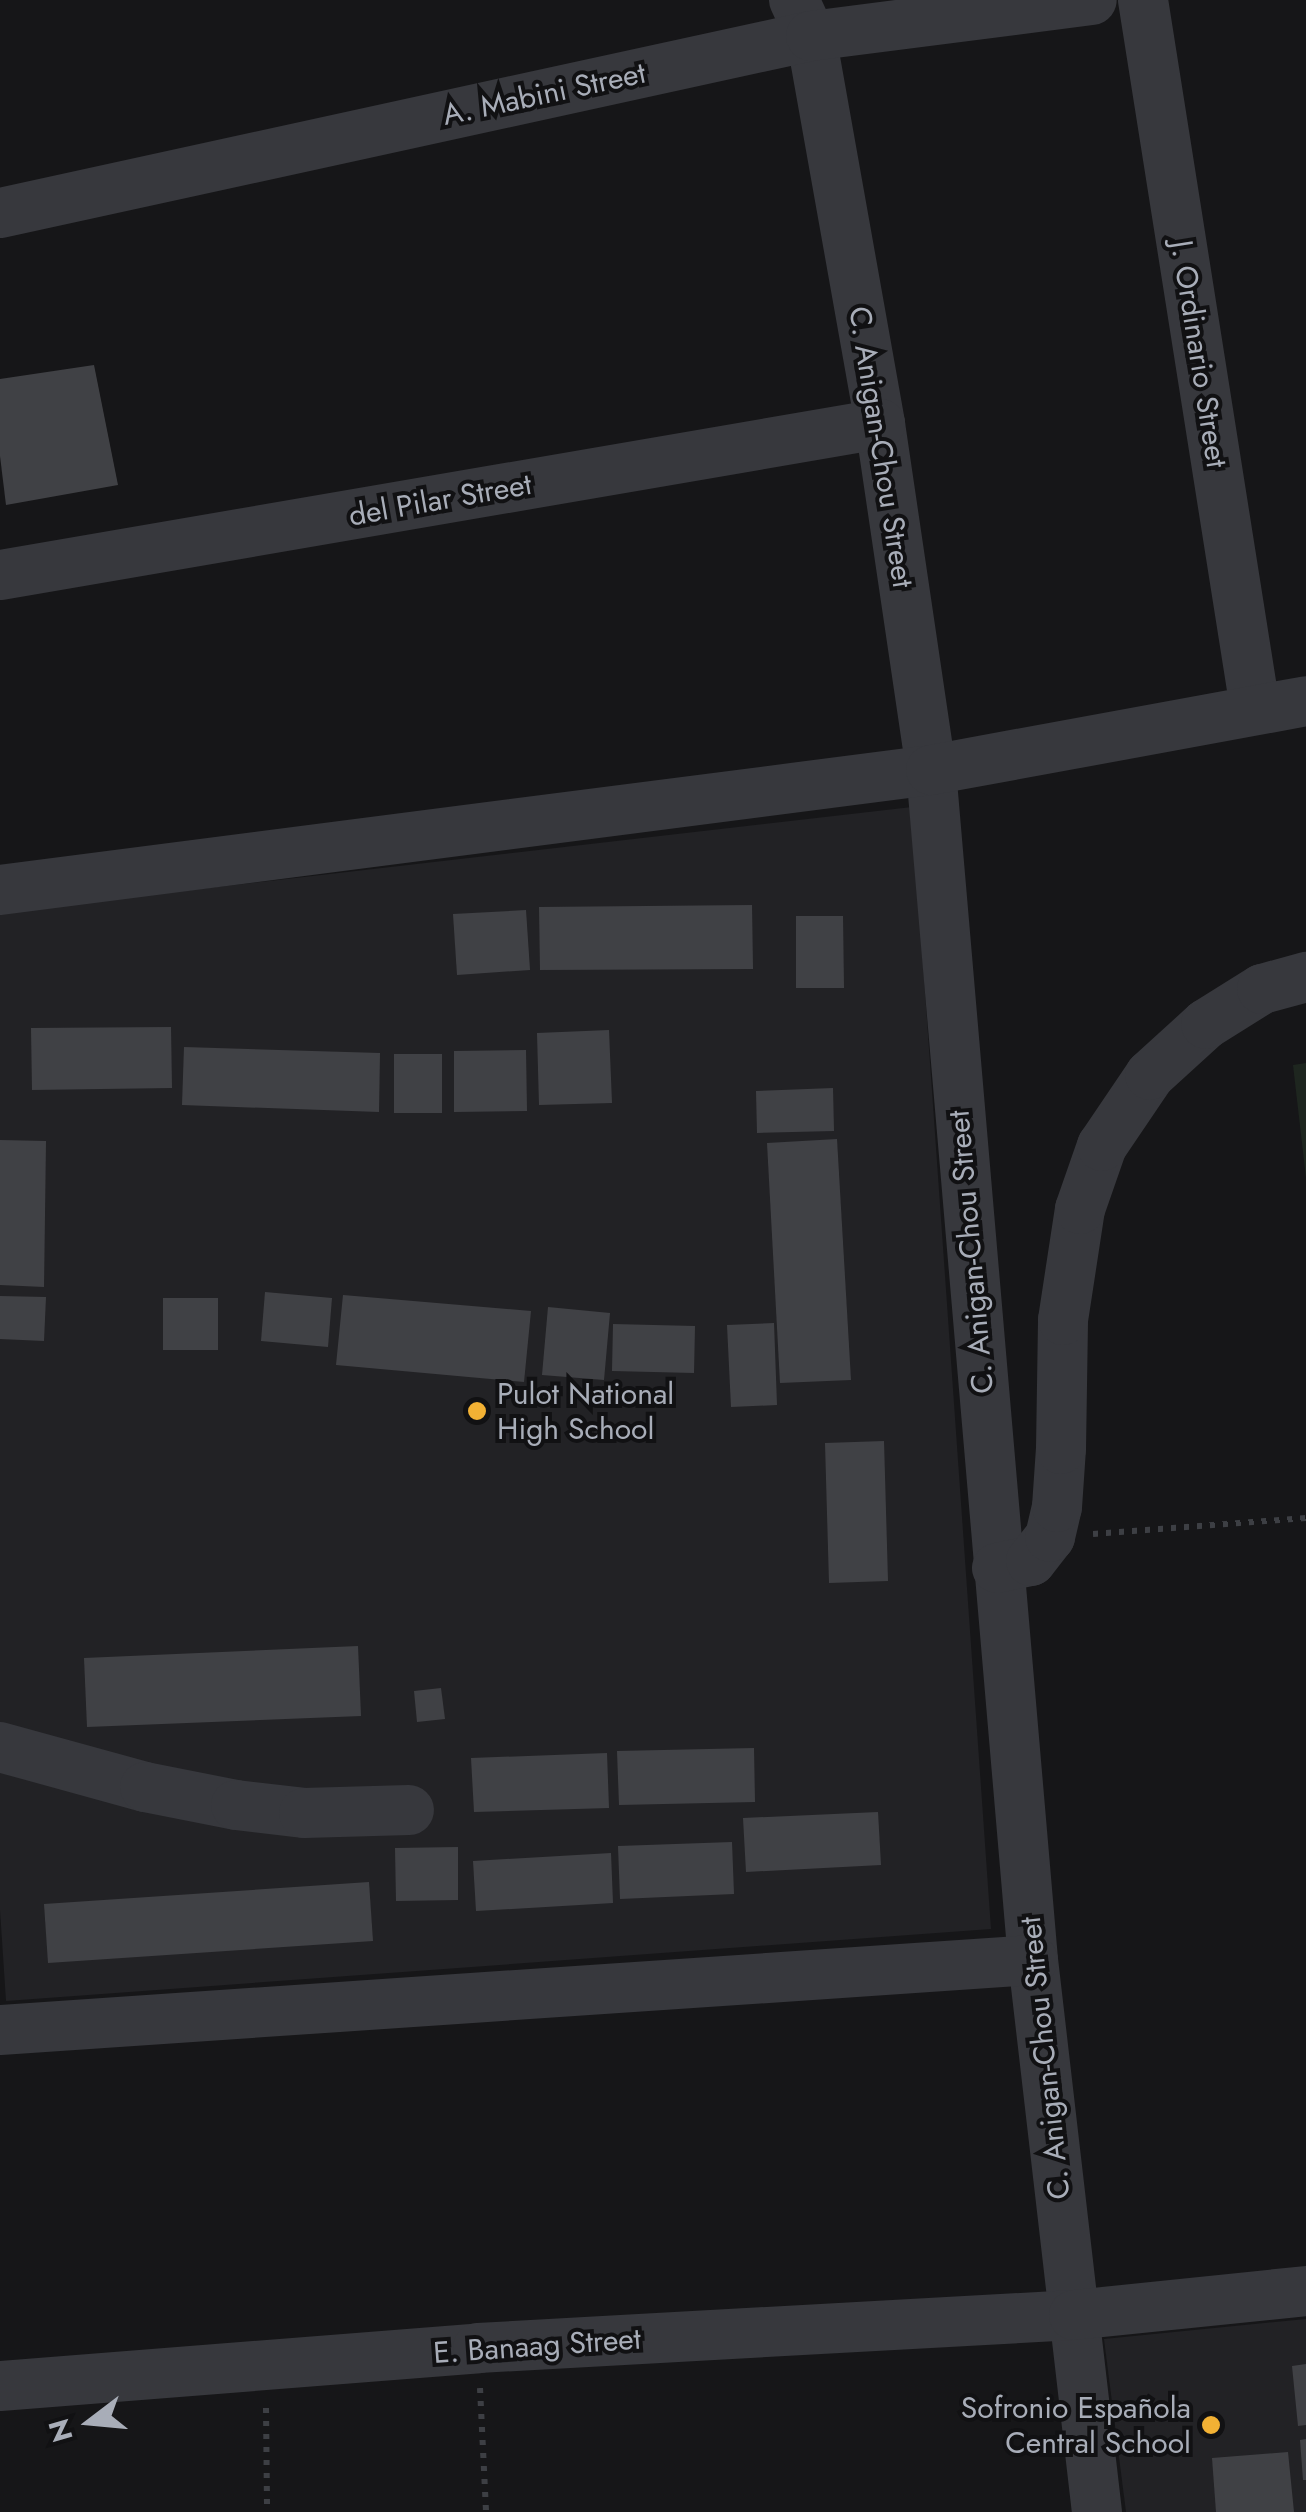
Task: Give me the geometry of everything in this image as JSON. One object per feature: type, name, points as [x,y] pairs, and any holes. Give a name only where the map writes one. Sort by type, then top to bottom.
[{"type":"street","name":"A. Mabini Street","points":[[0,212],[803,18],[1092,0]]},
{"type":"street","name":"J. Ordinario Street","points":[[1142,0],[1255,708]]},
{"type":"street","name":"C. Anigan-Chou Street","points":[[803,18],[880,424],[931,770],[1033,1960],[1097,2512]]},
{"type":"street","name":"del Pilar Street","points":[[0,575],[880,424]]},
{"type":"street","points":[[0,890],[931,770],[1306,701]]},
{"type":"street","points":[[997,1568],[1031,1561],[1050,1537],[1059,1488],[1063,1320],[1080,1209],[1102,1146],[1150,1076],[1206,1024],[1262,988],[1306,977]]},
{"type":"street","points":[[0,1747],[145,1786],[236,1805],[304,1813],[409,1810]]},
{"type":"street","points":[[0,2030],[1033,1960]]},
{"type":"street","name":"E. Banaag Street","points":[[0,2386],[478,2348],[1074,2315],[1306,2291]]},
{"type":"path","points":[[1050,1537],[1306,1518]]},
{"type":"path","points":[[478,2348],[486,2512]]},
{"type":"path","points":[[265,2366],[267,2512]]},
{"type":"shaded area","name":"Pulot National High School","points":[[912,807],[991,1929],[6,2001],[0,1910],[0,912]]},
{"type":"shaded area","points":[[1306,1063],[1306,1178],[1293,1065]]},
{"type":"shaded area","name":"Sofronio Española Central School","points":[[1306,2319],[1306,2512],[1126,2512],[1104,2339]]},
{"type":"building","points":[[94,365],[118,485],[6,505],[0,456],[0,379]]},
{"type":"building","points":[[752,905],[753,969],[540,970],[539,907]]},
{"type":"building","points":[[526,910],[530,970],[457,975],[453,914]]},
{"type":"building","points":[[796,916],[843,916],[844,988],[796,988]]},
{"type":"building","points":[[171,1027],[172,1088],[32,1090],[31,1028]]},
{"type":"building","points":[[609,1030],[612,1103],[539,1105],[537,1033]]},
{"type":"building","points":[[184,1047],[380,1053],[379,1112],[182,1105]]},
{"type":"building","points":[[526,1050],[527,1111],[454,1112],[454,1051]]},
{"type":"building","points":[[394,1054],[442,1054],[442,1113],[394,1113]]},
{"type":"building","points":[[833,1088],[834,1131],[757,1133],[756,1091]]},
{"type":"building","points":[[837,1139],[851,1380],[780,1383],[767,1143]]},
{"type":"building","points":[[0,1140],[46,1141],[44,1287],[0,1285]]},
{"type":"building","points":[[265,1292],[332,1298],[328,1347],[261,1341]]},
{"type":"building","points":[[343,1295],[531,1311],[524,1382],[336,1365]]},
{"type":"building","points":[[0,1296],[46,1297],[44,1341],[0,1339]]},
{"type":"building","points":[[163,1298],[218,1298],[218,1350],[163,1350]]},
{"type":"building","points":[[548,1307],[610,1313],[604,1380],[542,1375]]},
{"type":"building","points":[[774,1323],[777,1405],[731,1407],[727,1325]]},
{"type":"building","points":[[613,1324],[695,1326],[694,1373],[612,1371]]},
{"type":"building","points":[[884,1441],[888,1581],[829,1583],[825,1443]]},
{"type":"building","points":[[358,1646],[361,1716],[87,1727],[84,1658]]},
{"type":"building","points":[[441,1688],[445,1719],[417,1722],[414,1691]]},
{"type":"building","points":[[754,1748],[755,1802],[619,1805],[617,1751]]},
{"type":"building","points":[[607,1753],[609,1808],[474,1812],[471,1758]]},
{"type":"building","points":[[878,1812],[881,1865],[746,1872],[743,1818]]},
{"type":"building","points":[[732,1842],[734,1894],[620,1899],[618,1846]]},
{"type":"building","points":[[458,1847],[458,1900],[396,1901],[395,1848]]},
{"type":"building","points":[[611,1853],[613,1903],[476,1911],[473,1861]]},
{"type":"building","points":[[369,1882],[373,1941],[48,1963],[44,1904]]},
{"type":"building","points":[[1306,2364],[1306,2425],[1298,2426],[1292,2366]]},
{"type":"building","points":[[1306,2439],[1306,2480],[1303,2480],[1300,2440]]},
{"type":"building","points":[[1288,2452],[1294,2512],[1216,2512],[1212,2458]]},
{"type":"place","name":"Pulot National High School","points":[[477,1411]]},
{"type":"place","name":"Sofronio Española Central School","points":[[1211,2425]]}]
